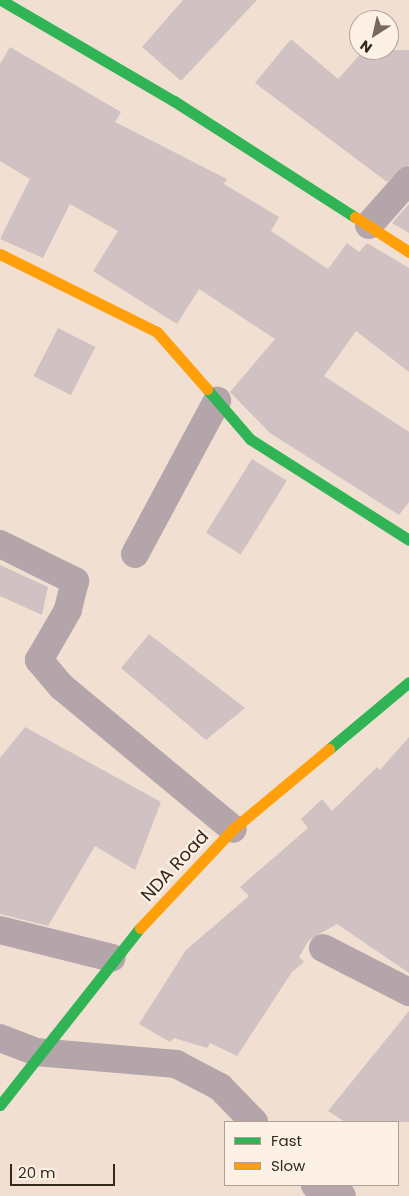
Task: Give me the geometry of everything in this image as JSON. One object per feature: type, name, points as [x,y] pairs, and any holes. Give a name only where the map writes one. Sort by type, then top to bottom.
[{"type":"street","points":[[1,0],[174,101],[409,252]]},
{"type":"street","points":[[368,226],[409,180]]},
{"type":"street","points":[[0,254],[157,332],[250,439],[409,540]]},
{"type":"street","points":[[135,554],[217,401]]},
{"type":"street","points":[[0,544],[75,581],[68,610],[39,660],[62,687],[234,829]]},
{"type":"street","name":"NDA Road","points":[[0,1105],[36,1052],[112,958],[234,829],[409,682]]},
{"type":"street","points":[[0,930],[112,958]]},
{"type":"street","points":[[322,948],[409,992]]},
{"type":"street","points":[[0,1038],[36,1052],[176,1064],[220,1086],[253,1121]]},
{"type":"street","points":[[317,1186],[342,1196]]},
{"type":"building","points":[[183,0],[257,0],[181,81],[142,47]]},
{"type":"building","points":[[291,39],[338,79],[355,60],[399,60],[399,50],[409,50],[409,165],[387,182],[255,83]]},
{"type":"building","points":[[10,47],[121,112],[115,122],[227,179],[224,184],[279,217],[271,231],[328,269],[347,243],[359,252],[367,243],[409,268],[409,372],[356,331],[324,376],[409,432],[409,502],[399,515],[270,433],[230,392],[275,339],[199,289],[177,324],[93,271],[118,231],[70,204],[43,258],[0,239],[30,179],[0,161],[0,64]]},
{"type":"building","points":[[409,204],[409,233],[392,223]]},
{"type":"building","points":[[58,328],[95,347],[71,395],[33,376]]},
{"type":"building","points":[[252,459],[287,481],[241,555],[206,533]]},
{"type":"building","points":[[0,565],[48,587],[42,615],[0,596]]},
{"type":"building","points":[[149,634],[245,708],[206,740],[121,668]]},
{"type":"building","points":[[25,727],[161,802],[135,870],[95,846],[48,926],[0,914],[0,758]]},
{"type":"building","points":[[409,737],[409,973],[337,924],[309,940],[299,957],[304,962],[292,972],[237,1056],[210,1043],[207,1048],[174,1038],[170,1042],[139,1024],[186,950],[249,896],[240,887],[308,828],[301,819],[322,799],[332,811],[377,767],[380,770]]},
{"type":"building","points":[[409,1011],[409,1122],[343,1121],[328,1111]]},
{"type":"traffic: fast","points":[[1,0],[174,101],[355,217]]},
{"type":"traffic: fast","points":[[207,389],[250,439],[409,540]]},
{"type":"traffic: fast","points":[[329,749],[409,682]]},
{"type":"traffic: fast","points":[[0,1105],[140,928]]},
{"type":"traffic: slow","points":[[355,217],[409,252]]},
{"type":"traffic: slow","points":[[0,254],[157,332],[207,389]]},
{"type":"traffic: slow","points":[[140,928],[233,829],[329,749]]}]
